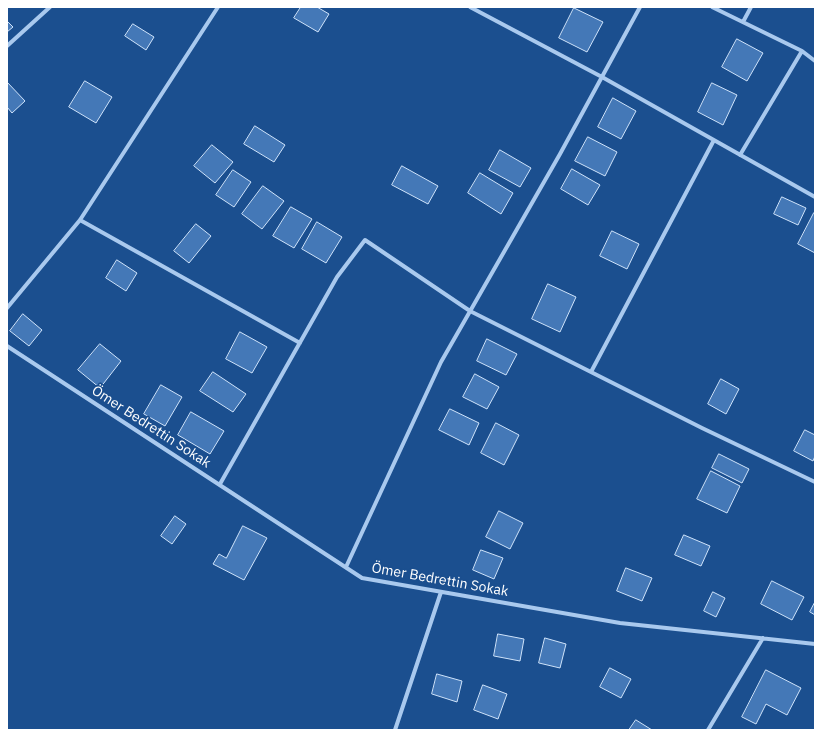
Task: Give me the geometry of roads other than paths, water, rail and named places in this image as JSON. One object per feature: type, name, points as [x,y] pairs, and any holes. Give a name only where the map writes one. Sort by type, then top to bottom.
[{"type":"street","points":[[7,46],[50,7]]},
{"type":"street","points":[[7,308],[80,220],[218,7]]},
{"type":"street","points":[[470,7],[602,77],[815,197]]},
{"type":"street","points":[[346,567],[442,362],[640,7]]},
{"type":"street","points":[[712,7],[802,52],[815,61]]},
{"type":"street","points":[[743,22],[751,7]]},
{"type":"street","points":[[740,155],[802,52]]},
{"type":"street","points":[[591,372],[714,140]]},
{"type":"street","points":[[80,220],[300,343]]},
{"type":"street","points":[[220,484],[337,277],[365,240],[470,311],[702,428],[815,482]]},
{"type":"street","name":"Ömer Bedrettin Sokak","points":[[7,346],[362,578],[620,623],[815,644]]},
{"type":"street","points":[[395,730],[441,592]]},
{"type":"street","points":[[708,730],[763,638]]}]
